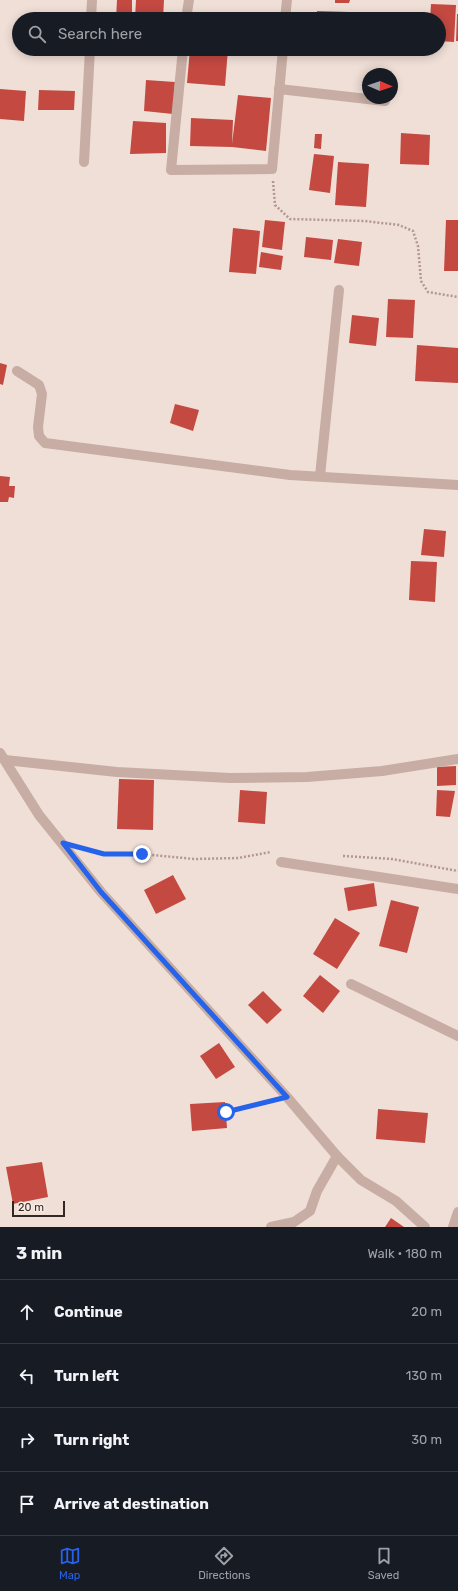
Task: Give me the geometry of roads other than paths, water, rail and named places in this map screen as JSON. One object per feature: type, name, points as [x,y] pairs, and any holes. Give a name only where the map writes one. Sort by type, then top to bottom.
[{"type":"street","points":[[91,12],[92,0]]},
{"type":"street","points":[[187,12],[189,0]]},
{"type":"street","points":[[286,12],[287,0]]},
{"type":"street","points":[[84,162],[90,56]]},
{"type":"street","points":[[182,56],[171,170],[272,169],[282,56]]},
{"type":"street","points":[[279,88],[362,98]]},
{"type":"street","points":[[320,476],[339,290]]},
{"type":"street","points":[[17,371],[39,385],[42,394],[38,427],[39,436],[45,443],[290,474],[458,485]]},
{"type":"street","points":[[3,757],[117,772],[238,778],[314,777],[382,771],[458,759]]},
{"type":"street","points":[[3,757],[39,815],[101,892],[287,1097],[337,1156],[361,1180],[396,1201],[425,1227]]},
{"type":"street","points":[[281,862],[458,889]]},
{"type":"street","points":[[351,984],[458,1036]]},
{"type":"street","points":[[271,1227],[294,1222],[310,1211],[317,1191],[337,1156]]},
{"type":"street","points":[[453,1227],[458,1212]]}]
